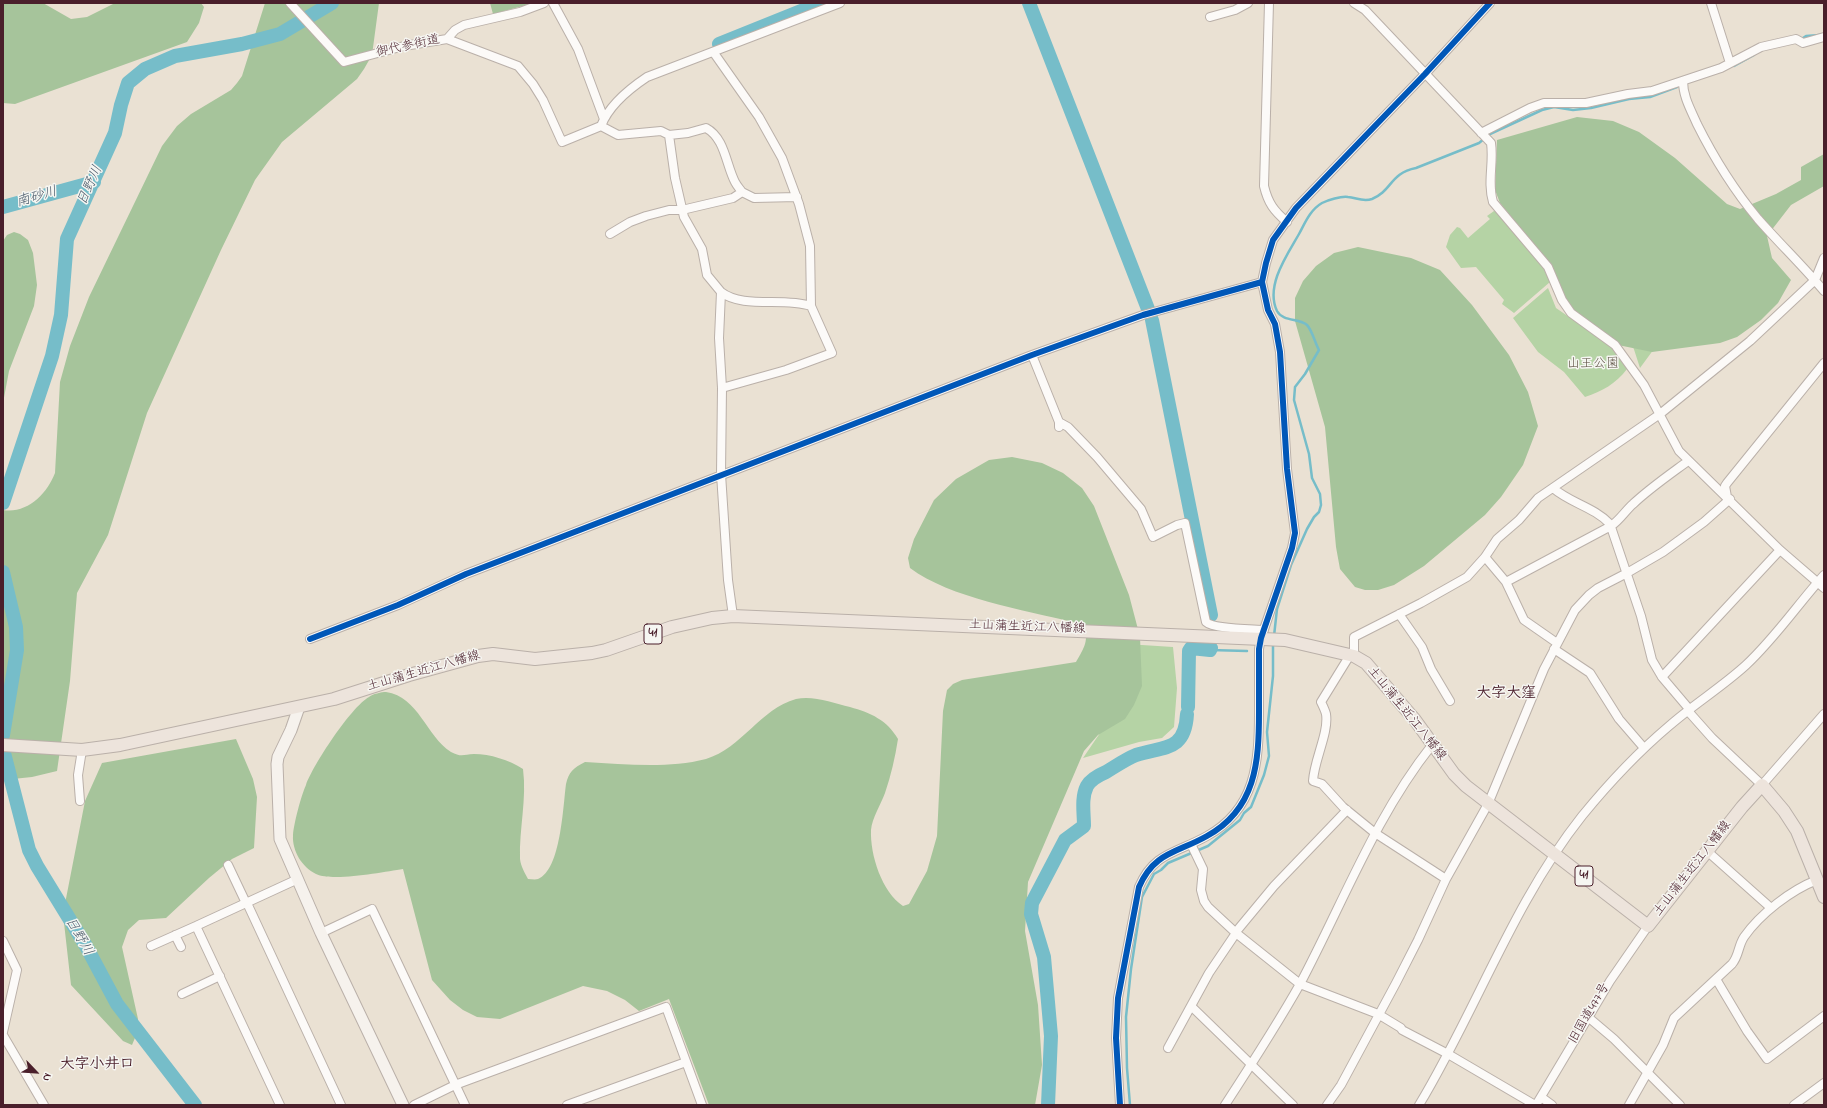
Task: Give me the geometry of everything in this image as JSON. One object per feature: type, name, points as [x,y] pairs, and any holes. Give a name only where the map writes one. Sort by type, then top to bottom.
[{"type":"main road","name":"土山蒲生近江八幡線","points":[[3,745],[82,750],[120,745],[334,699],[409,675],[478,656],[493,654],[535,659],[592,653],[606,650],[672,627],[712,618],[733,616],[1264,636],[1352,655],[1366,663],[1375,672],[1415,720],[1454,774],[1466,786],[1648,926],[1742,807],[1762,785]]},
{"type":"main road","points":[[1762,785],[1784,811],[1797,832],[1824,897]]},
{"type":"street","name":"御代参街道","points":[[290,3],[344,62],[404,46],[447,39],[456,30],[464,25],[520,12],[544,3]]},
{"type":"street","points":[[552,3],[578,49],[603,123],[618,135],[661,131],[669,135],[688,133],[706,128],[710,130],[720,142],[735,183],[742,192],[754,198],[797,197]]},
{"type":"street","points":[[447,39],[518,66],[533,84],[543,100],[562,142],[603,123],[626,92],[647,78],[840,3]]},
{"type":"street","points":[[1210,17],[1235,10],[1248,3]]},
{"type":"street","points":[[1269,3],[1264,186],[1267,198],[1275,212],[1287,222]]},
{"type":"street","points":[[1354,3],[1365,10],[1489,142],[1492,154],[1490,192],[1493,202],[1548,267],[1562,300],[1571,313],[1615,346],[1644,385],[1679,451],[1688,462],[1729,498],[1780,550],[1824,588]]},
{"type":"street","points":[[1120,1105],[1116,1017],[1135,899],[1142,880],[1154,864],[1167,854],[1192,845],[1207,836],[1223,824],[1238,809],[1252,784],[1257,764],[1259,744],[1259,648],[1292,548],[1295,533],[1287,469],[1280,352],[1275,324],[1268,310],[1262,282],[1270,247],[1279,230],[1287,222],[1296,208],[1425,74],[1490,3]]},
{"type":"street","points":[[1711,3],[1730,63]]},
{"type":"street","points":[[1482,134],[1530,108],[1544,103],[1575,104],[1652,91],[1730,63],[1761,47],[1799,41],[1810,41],[1824,37]]},
{"type":"street","points":[[714,53],[749,101],[775,144],[797,197],[810,246],[812,306],[832,353],[786,370],[722,388]]},
{"type":"street","points":[[1683,81],[1683,92],[1709,149],[1725,174],[1758,218],[1824,291]]},
{"type":"street","points":[[669,135],[675,178],[684,217],[702,249],[707,275],[720,292],[727,297],[739,301],[787,302],[812,306]]},
{"type":"street","points":[[610,234],[638,218],[669,210],[682,210],[733,198],[742,192]]},
{"type":"street","points":[[1446,879],[1375,833],[1347,810],[1322,784],[1313,781],[1314,769],[1325,731],[1326,714],[1321,702],[1352,655],[1354,637],[1467,577],[1485,557],[1497,539],[1519,520],[1538,498],[1660,414],[1750,341],[1815,280],[1824,258]]},
{"type":"street","points":[[310,639],[398,605],[466,574],[721,474],[1032,355],[1143,315],[1262,282]]},
{"type":"street","points":[[720,292],[719,338],[722,388],[721,474],[728,580],[733,616]]},
{"type":"street","points":[[1032,355],[1059,424],[1068,428],[1097,457],[1141,509],[1153,537],[1177,525],[1185,523],[1206,622],[1217,626],[1264,636]]},
{"type":"street","points":[[1729,498],[1725,486],[1727,483],[1824,363]]},
{"type":"street","points":[[1506,582],[1611,526],[1617,522],[1626,510],[1641,496],[1688,462]]},
{"type":"street","points":[[1553,488],[1559,493],[1600,515],[1611,526],[1627,573],[1652,660],[1662,677],[1712,738],[1762,785],[1824,714]]},
{"type":"street","points":[[1328,1105],[1341,1084],[1418,940],[1446,879],[1488,804],[1532,696],[1575,610],[1598,588],[1627,573],[1681,539],[1729,498]]},
{"type":"street","points":[[1662,677],[1780,550]]},
{"type":"street","points":[[1485,557],[1506,582],[1524,620],[1590,673],[1619,720],[1644,748]]},
{"type":"street","points":[[1419,1105],[1448,1054],[1519,915],[1555,854],[1582,817],[1609,784],[1644,748],[1758,654],[1824,575]]},
{"type":"street","points":[[1399,614],[1422,647],[1431,669],[1450,701]]},
{"type":"street","points":[[299,707],[291,730],[278,757],[280,839],[321,933],[403,1105]]},
{"type":"street","points":[[1224,1105],[1252,1064],[1300,984],[1375,833],[1398,794],[1432,745]]},
{"type":"street","points":[[80,802],[78,776],[82,750]]},
{"type":"street","points":[[1168,1048],[1209,973],[1236,933],[1279,880],[1347,810]]},
{"type":"street","points":[[1192,845],[1196,857],[1203,869],[1202,890],[1204,901],[1208,907],[1236,933],[1300,984],[1378,1014],[1408,1034],[1448,1054],[1535,1105]]},
{"type":"street","points":[[1707,851],[1771,908]]},
{"type":"street","points":[[228,864],[342,1105]]},
{"type":"street","points":[[151,946],[298,879]]},
{"type":"street","points":[[1629,1105],[1648,1073],[1676,1015],[1732,964],[1737,957],[1738,949],[1744,937],[1771,908],[1817,880]]},
{"type":"street","points":[[321,933],[372,909],[464,1105]]},
{"type":"street","points":[[196,926],[280,1105]]},
{"type":"street","name":"旧国道477号","points":[[1535,1105],[1610,980],[1648,926]]},
{"type":"street","points":[[175,935],[181,947]]},
{"type":"street","points":[[3,942],[17,970],[3,1032]]},
{"type":"street","points":[[182,994],[220,976]]},
{"type":"street","points":[[1716,979],[1747,1031],[1767,1059],[1824,1016]]},
{"type":"street","points":[[1190,1006],[1294,1105]]},
{"type":"street","points":[[414,1105],[455,1085],[666,1007],[702,1105]]},
{"type":"street","points":[[1588,1017],[1605,1030],[1680,1105]]},
{"type":"street","points":[[3,1035],[44,1105]]},
{"type":"street","points":[[567,1105],[686,1062]]},
{"type":"street","points":[[1794,1105],[1824,1083]]},
{"type":"street","points":[[1541,1097],[1552,1105]]},
{"type":"green space","points":[[3,3],[43,3],[71,19],[87,17],[115,3],[201,3],[204,7],[199,23],[187,42],[15,104],[3,103]]},
{"type":"green space","points":[[265,3],[379,3],[372,55],[357,79],[282,142],[255,180],[221,250],[147,413],[108,535],[77,593],[70,681],[57,771],[32,777],[3,780],[3,510],[20,509],[28,506],[41,495],[51,481],[55,473],[60,382],[70,346],[89,297],[162,146],[177,126],[191,114],[231,90],[242,76]]},
{"type":"green space","points":[[490,3],[534,3],[493,14]]},
{"type":"green space","points":[[1577,117],[1613,121],[1639,132],[1675,158],[1727,204],[1740,209],[1776,194],[1801,180],[1801,167],[1824,154],[1824,186],[1791,205],[1767,236],[1772,258],[1791,280],[1778,303],[1761,320],[1737,337],[1720,343],[1652,352],[1618,345],[1578,315],[1567,304],[1548,262],[1500,203],[1495,190],[1497,140]]},
{"type":"green space","points":[[1494,211],[1498,212],[1545,268],[1550,282],[1514,313],[1502,304],[1504,300],[1476,267],[1461,268],[1446,247],[1450,235],[1457,227],[1460,228],[1468,238],[1490,219],[1487,216]]},
{"type":"green space","points":[[14,232],[20,234],[28,240],[33,253],[37,285],[34,306],[9,371],[3,403],[3,241],[7,235]]},
{"type":"green space","points":[[1358,247],[1411,258],[1440,270],[1472,305],[1509,355],[1528,392],[1538,426],[1523,465],[1501,497],[1485,515],[1424,566],[1394,585],[1378,590],[1365,590],[1355,587],[1340,569],[1336,547],[1325,427],[1295,321],[1295,298],[1303,281],[1316,266],[1334,253]]},
{"type":"green space","name":"山王公園","points":[[1548,288],[1556,308],[1614,348],[1627,369],[1618,379],[1608,386],[1585,397],[1564,372],[1538,352],[1513,318]]},
{"type":"green space","points":[[1629,334],[1662,338],[1640,368]]},
{"type":"green space","points":[[1012,457],[1042,463],[1063,473],[1082,488],[1094,506],[1129,595],[1140,637],[1142,686],[1134,705],[1125,719],[1098,735],[1084,751],[1028,882],[1025,931],[1038,1005],[1042,1065],[1035,1105],[709,1105],[669,999],[639,1011],[625,1000],[607,991],[583,986],[500,1019],[477,1017],[463,1010],[450,1000],[432,980],[403,869],[358,876],[324,876],[316,874],[306,867],[296,853],[293,835],[296,817],[310,776],[324,751],[343,724],[361,703],[375,694],[386,692],[397,695],[407,701],[422,718],[435,737],[451,752],[460,755],[480,754],[493,756],[523,769],[524,803],[520,859],[528,879],[538,879],[546,873],[552,863],[560,836],[566,784],[570,773],[577,766],[585,762],[661,765],[706,759],[719,754],[741,738],[761,719],[783,704],[796,699],[809,698],[850,707],[872,715],[884,722],[894,732],[898,739],[893,766],[887,786],[872,825],[871,840],[875,861],[883,882],[889,892],[903,906],[909,904],[927,871],[937,836],[943,711],[947,690],[953,684],[962,680],[1076,662],[1086,641],[1083,629],[1073,622],[1010,608],[966,595],[926,578],[910,568],[908,558],[914,539],[934,500],[956,479],[989,460]]},
{"type":"green space","points":[[1120,645],[1173,647],[1177,688],[1174,727],[1162,738],[1139,742],[1083,758],[1113,714]]},
{"type":"green space","points":[[236,739],[253,779],[257,797],[254,848],[232,859],[166,918],[139,920],[128,930],[122,947],[138,1019],[137,1033],[132,1045],[123,1041],[71,985],[63,914],[85,801],[102,763]]},
{"type":"waterway","name":"南砂川","points":[[3,503],[52,356],[61,315],[67,239],[115,133],[121,105],[128,83],[145,69],[175,56],[242,44],[280,34],[332,3]]},
{"type":"waterway","points":[[719,44],[821,3]]},
{"type":"waterway","points":[[1029,3],[1148,309]]},
{"type":"waterway","points":[[1800,40],[1806,36],[1820,35]]},
{"type":"waterway","points":[[1734,66],[1754,55]]},
{"type":"waterway","points":[[1274,636],[1277,609],[1291,565],[1307,529],[1314,517],[1319,512],[1321,505],[1320,494],[1312,478],[1309,454],[1294,400],[1295,387],[1305,374],[1319,350],[1307,325],[1300,321],[1283,317],[1277,311],[1274,301],[1274,291],[1279,271],[1311,213],[1322,203],[1335,198],[1351,197],[1369,200],[1379,196],[1396,178],[1407,170],[1416,168],[1479,143],[1490,134],[1542,110],[1554,107],[1573,110],[1591,108],[1629,99],[1650,97],[1677,87]]},
{"type":"waterway","name":"南砂川","points":[[3,207],[94,182]]},
{"type":"waterway","points":[[1152,320],[1211,615]]},
{"type":"waterway","name":"日野川","points":[[3,572],[16,627],[17,650],[3,735]]},
{"type":"waterway","points":[[1130,1105],[1127,1068],[1126,1017],[1131,969],[1142,897],[1154,874],[1168,863],[1208,846],[1240,820],[1244,813],[1251,807],[1264,775],[1269,756],[1267,732],[1273,676],[1273,643]]},
{"type":"waterway","points":[[1188,707],[1189,651],[1191,648],[1210,650],[1211,648]]},
{"type":"waterway","points":[[1210,650],[1247,651]]},
{"type":"waterway","points":[[1048,1105],[1051,1036],[1044,957],[1031,914],[1032,903],[1065,840],[1084,826],[1083,801],[1085,791],[1091,781],[1136,755],[1164,748],[1177,741],[1182,735],[1187,714]]},
{"type":"waterway","name":"日野川","points":[[3,749],[29,850],[37,866],[86,946],[117,1004],[195,1105]]},
{"type":"cycle path","points":[[1120,1105],[1116,1038],[1118,998],[1139,887],[1145,875],[1159,860],[1207,836],[1223,825],[1236,812],[1245,798],[1251,783],[1255,766],[1259,731],[1259,649],[1261,638],[1292,548],[1295,533],[1287,469],[1280,352],[1275,324],[1268,310],[1262,282],[1273,240],[1296,208],[1425,74],[1490,3]]},
{"type":"cycle path","points":[[310,639],[398,605],[466,574],[1032,355],[1143,315],[1262,282]]},
{"type":"district","name":"大字大窪","points":[[1506,695]]},
{"type":"district","name":"大字小井口","points":[[97,1066]]}]
